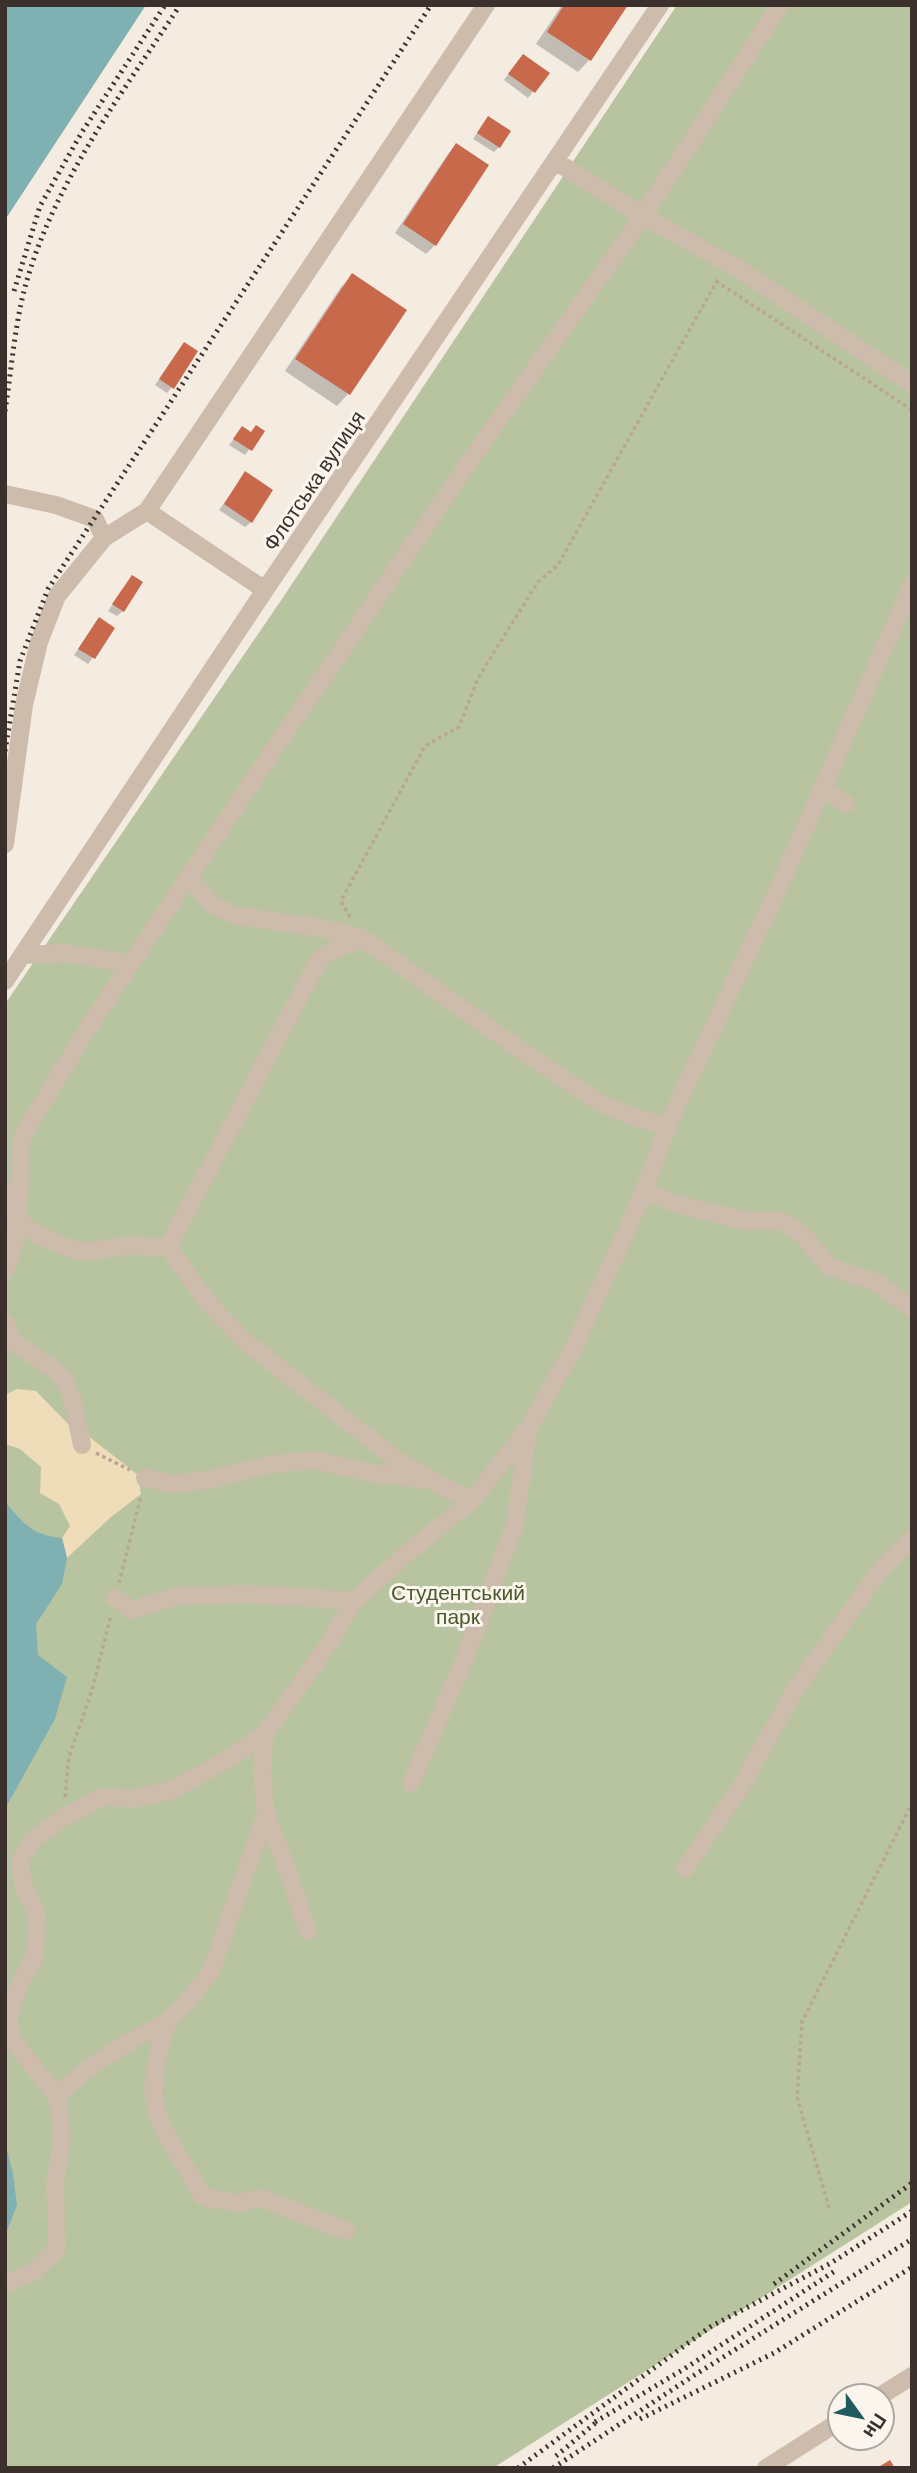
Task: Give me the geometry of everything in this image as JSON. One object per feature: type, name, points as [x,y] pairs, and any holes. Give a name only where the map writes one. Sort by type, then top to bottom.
[{"type":"street","points":[[5,844],[24,705],[39,642],[57,596],[104,538],[147,511],[486,5]]},
{"type":"street","name":"Флотська вулиця","points":[[5,981],[660,5]]},
{"type":"street","points":[[5,1271],[18,1220],[19,1148],[23,1135],[88,1028],[474,455],[643,216],[780,5]]},
{"type":"street","points":[[555,161],[643,216],[727,263],[912,384]]},
{"type":"street","points":[[5,494],[56,505],[94,519],[104,538]]},
{"type":"street","points":[[147,511],[265,590]]},
{"type":"street","points":[[5,2284],[33,2272],[57,2249],[55,2185],[62,2136],[57,2096],[10,2038],[9,2015],[21,1981],[36,1957],[37,1913],[24,1888],[20,1860],[33,1839],[63,1818],[102,1797],[133,1799],[173,1790],[265,1734],[326,1648],[354,1601],[472,1500],[528,1429],[574,1347],[645,1191],[667,1127],[782,880],[912,584]]},
{"type":"street","points":[[822,787],[846,804]]},
{"type":"street","points":[[189,877],[213,905],[237,916],[321,928],[362,938],[600,1103],[667,1127]]},
{"type":"street","points":[[168,1247],[315,967],[324,955],[362,938]]},
{"type":"street","points":[[23,955],[64,953],[131,964]]},
{"type":"street","points":[[5,1190],[18,1220],[36,1234],[73,1250],[93,1251],[123,1246],[168,1247]]},
{"type":"street","points":[[645,1191],[677,1204],[746,1221],[782,1221],[802,1234],[830,1267],[878,1283],[912,1309]]},
{"type":"street","points":[[168,1247],[209,1304],[246,1342],[397,1460],[472,1500]]},
{"type":"street","points":[[5,1323],[12,1341],[52,1368],[64,1380],[72,1396],[82,1445]]},
{"type":"street","points":[[411,1783],[464,1660],[515,1524],[528,1429]]},
{"type":"street","points":[[145,1478],[173,1484],[213,1479],[268,1465],[314,1460],[372,1473],[433,1481]]},
{"type":"street","points":[[685,1869],[740,1788],[795,1690],[881,1569],[912,1538]]},
{"type":"street","points":[[115,1598],[132,1610],[177,1596],[249,1594],[354,1601]]},
{"type":"street","points":[[265,1734],[262,1772],[266,1814],[288,1868],[308,1931]]},
{"type":"street","points":[[57,2096],[80,2074],[134,2038],[167,2022],[188,2001],[211,1971],[266,1814]]},
{"type":"street","points":[[167,2022],[156,2064],[154,2102],[173,2147],[203,2197],[237,2203],[262,2198],[346,2231]]},
{"type":"street","points":[[896,2386],[912,2376]]},
{"type":"street","points":[[766,2468],[826,2430]]},
{"type":"path","points":[[362,938],[341,901],[425,746],[459,727],[478,678],[538,582],[558,565],[727,263]]},
{"type":"path","points":[[716,281],[912,410]]},
{"type":"path","points":[[63,1818],[69,1757],[92,1690],[145,1478],[82,1445]]},
{"type":"path","points":[[829,2207],[797,2097],[802,2022],[912,1803]]},
{"type":"green space","name":"Студентський парк","points":[[677,5],[912,5],[912,2202],[493,2468],[5,2468],[5,1004],[282,599]]},
{"type":"sand","points":[[17,1389],[36,1391],[70,1426],[87,1435],[138,1475],[141,1494],[111,1517],[67,1558],[62,1538],[70,1526],[59,1504],[40,1493],[41,1467],[20,1449],[5,1444],[5,1395]]},
{"type":"water","points":[[5,5],[146,5],[5,220]]},
{"type":"water","points":[[5,1502],[29,1527],[43,1534],[62,1538],[67,1558],[62,1584],[36,1624],[38,1655],[67,1677],[55,1719],[5,1809]]},
{"type":"water","points":[[5,2143],[17,2205],[5,2236]]},
{"type":"building","points":[[564,5],[628,5],[591,61],[547,32]]},
{"type":"building","points":[[523,54],[550,73],[535,93],[508,74]]},
{"type":"building","points":[[488,116],[511,131],[500,148],[477,133]]},
{"type":"building","points":[[456,143],[489,165],[436,246],[403,224]]},
{"type":"building","points":[[352,273],[407,310],[350,395],[295,359]]},
{"type":"building","points":[[184,342],[198,351],[174,389],[159,379]]},
{"type":"building","points":[[256,425],[265,431],[252,451],[233,439],[242,426],[251,432]]},
{"type":"building","points":[[245,471],[273,490],[252,523],[224,504]]},
{"type":"building","points":[[132,575],[143,582],[124,612],[112,604]]},
{"type":"building","points":[[99,617],[115,628],[95,659],[78,649]]},
{"type":"building","points":[[890,2460],[895,2468],[877,2468]]},
{"type":"railway","points":[[14,291],[40,206],[82,132],[165,5]]},
{"type":"railway","points":[[5,411],[23,295],[50,217],[89,144],[180,5]]},
{"type":"railway","points":[[5,751],[20,661],[48,589],[431,5]]},
{"type":"railway","points":[[774,2284],[912,2183]]},
{"type":"railway","points":[[518,2468],[710,2327],[831,2263],[912,2211]]},
{"type":"railway","points":[[553,2468],[693,2376],[912,2239]]},
{"type":"railway","points":[[640,2419],[774,2353],[912,2267]]},
{"type":"railway","points":[[595,2422],[684,2369],[835,2271]]},
{"type":"railway","points":[[556,2456],[599,2420]]}]
